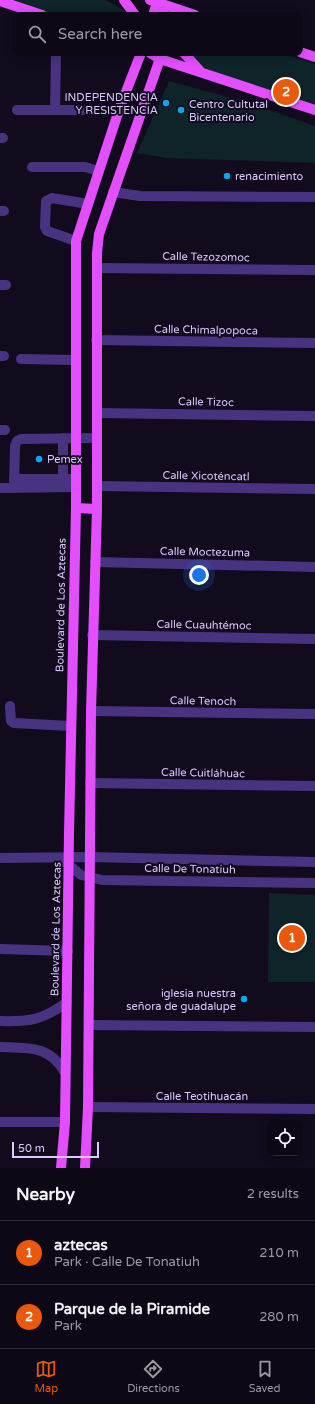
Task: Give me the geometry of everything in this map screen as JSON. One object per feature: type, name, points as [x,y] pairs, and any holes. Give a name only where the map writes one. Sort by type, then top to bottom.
[{"type":"main road","points":[[124,0],[133,12]]},
{"type":"main road","points":[[0,1],[33,12]]},
{"type":"main road","points":[[155,1],[186,12]]},
{"type":"main road","points":[[153,12],[155,1]]},
{"type":"main road","points":[[155,1],[163,12]]},
{"type":"main road","points":[[303,53],[315,57]]},
{"type":"main road","name":"Boulevard de Los Aztecas","points":[[61,1168],[65,1122],[68,951],[66,861],[76,508],[76,241],[119,110],[140,56]]},
{"type":"main road","points":[[85,1168],[88,1107],[92,635],[97,508],[96,268],[99,234],[159,56]]},
{"type":"main road","points":[[161,56],[201,72],[315,110]]},
{"type":"main road","points":[[187,56],[201,72]]},
{"type":"main road","points":[[76,508],[97,508]]},
{"type":"street","points":[[55,110],[56,56]]},
{"type":"street","points":[[17,110],[119,110]]},
{"type":"street","points":[[32,167],[85,167],[99,171]]},
{"type":"street","points":[[113,192],[140,196],[315,197]]},
{"type":"street","points":[[76,241],[47,231],[45,227],[46,201],[52,198],[88,204]]},
{"type":"street","name":"Calle Tezozomoc","points":[[96,268],[315,270]]},
{"type":"street","name":"Calle Chimalpopoca","points":[[96,340],[315,343]]},
{"type":"street","points":[[21,359],[76,360]]},
{"type":"street","name":"Calle Tizoc","points":[[97,412],[315,416]]},
{"type":"street","points":[[14,484],[15,446],[17,441],[63,438],[97,438]]},
{"type":"street","points":[[63,438],[63,484]]},
{"type":"street","points":[[0,488],[14,484],[75,483]]},
{"type":"street","name":"Calle Xicoténcatl","points":[[97,486],[315,490]]},
{"type":"street","name":"Calle Moctezuma","points":[[95,562],[315,566]]},
{"type":"street","name":"Calle Cuauhtémoc","points":[[92,635],[315,639]]},
{"type":"street","points":[[10,706],[11,720],[14,724],[70,726]]},
{"type":"street","name":"Calle Tenoch","points":[[91,711],[315,714]]},
{"type":"street","name":"Calle Cuitláhuac","points":[[90,783],[315,786]]},
{"type":"street","name":"Calle De Tonatiuh","points":[[66,861],[90,857],[315,862]]},
{"type":"street","points":[[0,858],[66,861]]},
{"type":"street","name":"Calle De Tonatiuh","points":[[66,861],[89,878],[102,880],[315,883]]},
{"type":"street","points":[[0,949],[68,951]]},
{"type":"street","points":[[0,1022],[36,1020],[54,1012],[67,1002]]},
{"type":"street","points":[[89,1025],[315,1027]]},
{"type":"street","points":[[0,1047],[41,1050],[56,1059],[65,1073]]},
{"type":"street","name":"Calle Teotihuacán","points":[[88,1107],[315,1109]]},
{"type":"street","points":[[0,1122],[65,1122]]},
{"type":"green space","points":[[6,0],[106,0],[127,12],[45,12]]},
{"type":"green space","points":[[190,56],[290,56],[315,64],[315,113],[198,70]]},
{"type":"green space","points":[[169,81],[249,103],[315,126],[315,163],[167,158],[137,153]]},
{"type":"green space","points":[[269,893],[315,895],[315,982],[268,982]]},
{"type":"place","name":"Parque de la Piramide","points":[[286,92]]},
{"type":"place","name":"INDEPENDENCIA Y RESISTENCIA","points":[[166,103]]},
{"type":"place","name":"Centro Cultutal Bicentenario","points":[[181,110]]},
{"type":"place","name":"renacimiento","points":[[227,176]]},
{"type":"place","name":"Pemex","points":[[39,459]]},
{"type":"place","name":"aztecas","points":[[292,938]]},
{"type":"place","name":"iglesia nuestra señora de guadalupe","points":[[244,999]]}]
